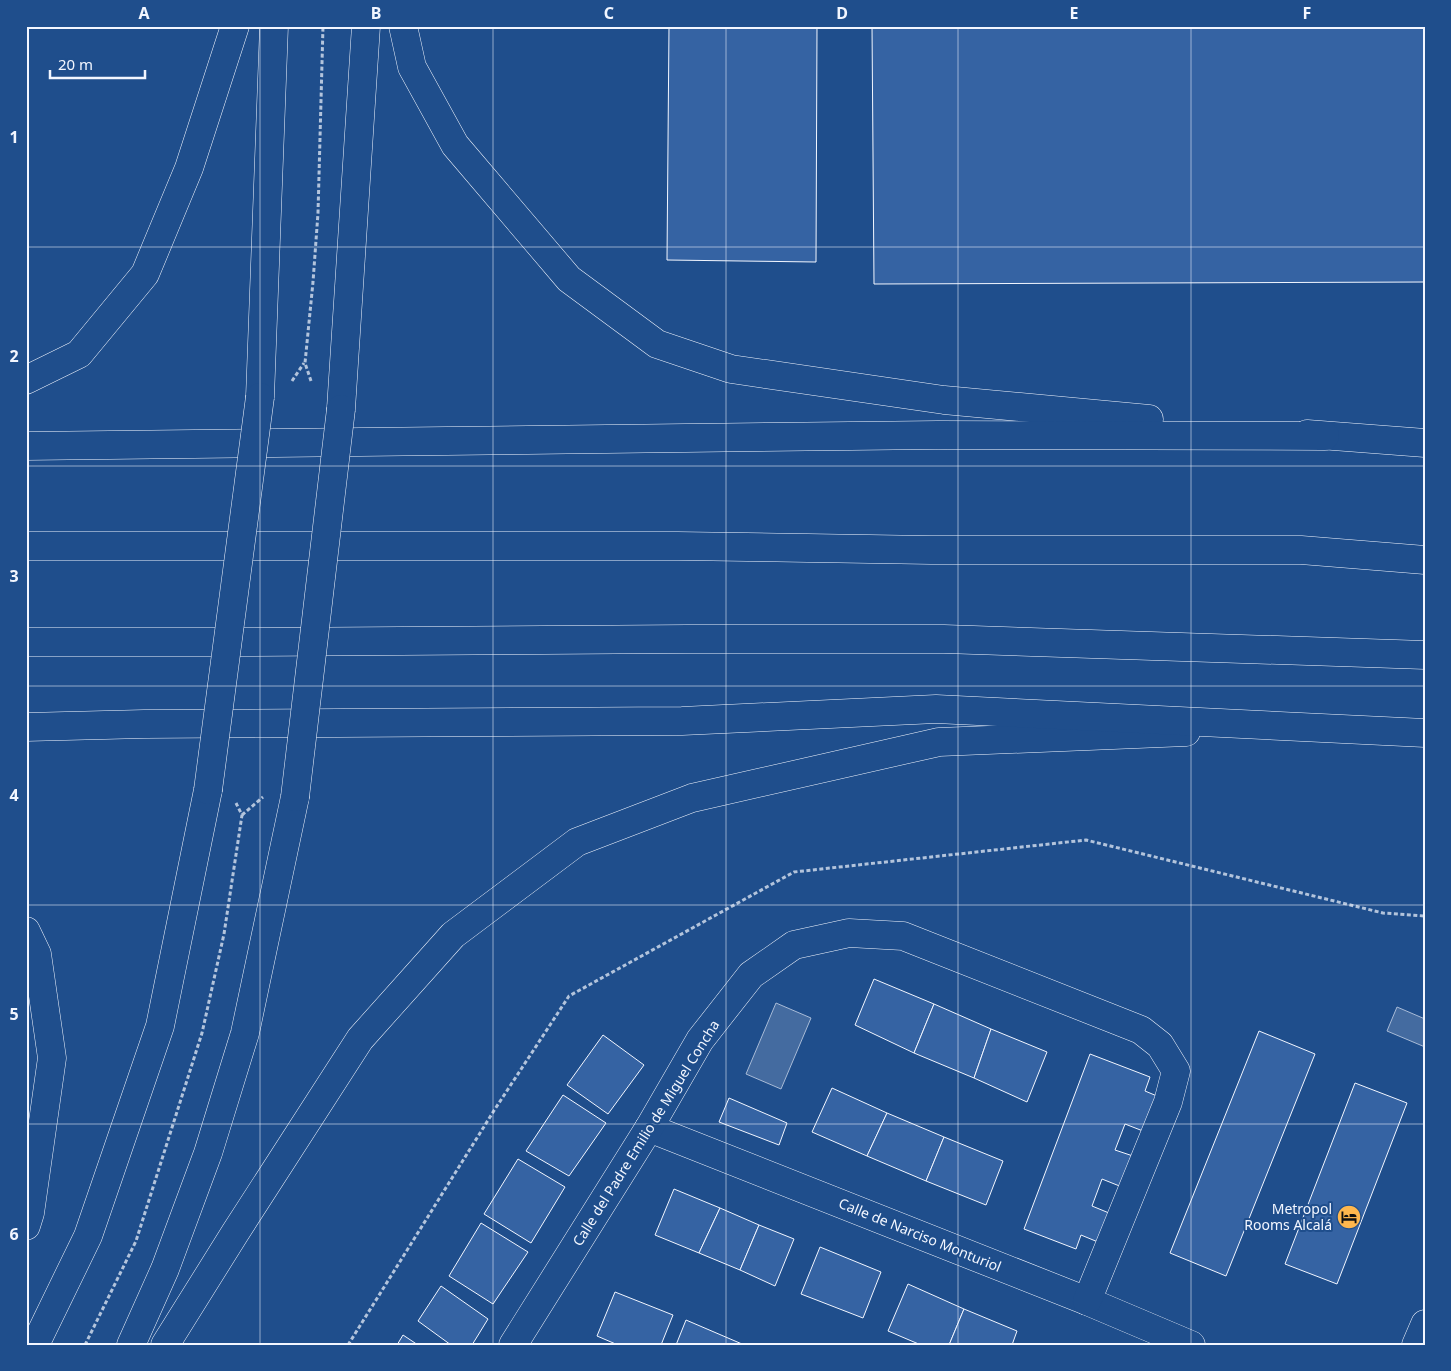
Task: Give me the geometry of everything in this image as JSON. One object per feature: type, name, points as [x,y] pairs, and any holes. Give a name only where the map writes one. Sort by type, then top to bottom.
[{"type":"main road","points":[[26,380],[79,354],[144,274],[189,168],[235,26]]},
{"type":"main road","points":[[35,1345],[88,1236],[160,1026],[208,790],[260,397],[274,26]]},
{"type":"main road","points":[[131,1345],[166,1269],[208,1153],[242,1042],[295,798],[342,409],[366,26]]},
{"type":"main road","points":[[403,26],[412,67],[455,144],[569,279],[657,344],[731,369],[944,400],[1325,436],[1425,443]]},
{"type":"main road","points":[[26,446],[938,435],[1325,436]]},
{"type":"main road","points":[[26,546],[678,546],[931,550],[1301,550],[1425,560]]},
{"type":"main road","points":[[26,642],[944,639],[1425,655]]},
{"type":"main road","points":[[26,727],[154,724],[682,721],[936,709],[1425,733]]},
{"type":"main road","points":[[165,1345],[360,1039],[453,935],[577,842],[692,798],[939,742],[1294,727]]},
{"type":"main road","points":[[26,931],[37,954],[52,1058],[30,1212],[26,1226]]},
{"type":"main road","name":"Calle del Padre Emilio de Miguel Concha","points":[[513,1345],[649,1128],[700,1040],[751,975],[794,946],[848,933],[903,936],[1141,1030],[1160,1045],[1176,1071],[1168,1102],[1087,1301]]},
{"type":"main road","name":"Calle de Narciso Monturiol","points":[[649,1128],[1087,1301],[1191,1345]]},
{"type":"main road","points":[[1416,1345],[1425,1324]]},
{"type":"path","points":[[305,363],[318,213],[324,26]]},
{"type":"path","points":[[242,815],[267,794]]},
{"type":"path","points":[[85,1345],[136,1241],[202,1033],[224,934],[242,815],[234,798]]},
{"type":"path","points":[[348,1345],[495,1109],[569,996],[794,872],[1086,840],[1383,913],[1425,916]]},
{"type":"water","points":[[776,1003],[811,1018],[781,1089],[746,1074]]},
{"type":"water","points":[[1397,1007],[1425,1019],[1425,1047],[1387,1031]]},
{"type":"building","points":[[669,26],[817,26],[816,262],[667,260]]},
{"type":"building","points":[[872,26],[1425,26],[1425,282],[874,284]]},
{"type":"building","points":[[874,979],[934,1004],[914,1053],[855,1025]]},
{"type":"building","points":[[934,1004],[991,1029],[974,1078],[914,1053]]},
{"type":"building","points":[[991,1029],[1047,1052],[1027,1102],[974,1078]]},
{"type":"building","points":[[1259,1031],[1315,1054],[1226,1276],[1170,1253]]},
{"type":"building","points":[[603,1035],[644,1065],[608,1114],[567,1085]]},
{"type":"building","points":[[1090,1054],[1150,1077],[1145,1091],[1157,1096],[1143,1131],[1125,1124],[1115,1150],[1133,1156],[1122,1187],[1102,1179],[1092,1206],[1109,1213],[1098,1242],[1081,1235],[1076,1249],[1024,1229]]},
{"type":"building","points":[[1355,1083],[1407,1103],[1337,1284],[1285,1264]]},
{"type":"building","points":[[832,1088],[887,1113],[867,1156],[812,1132]]},
{"type":"building","points":[[563,1095],[606,1123],[569,1176],[526,1151]]},
{"type":"building","points":[[729,1098],[787,1123],[779,1145],[719,1122]]},
{"type":"building","points":[[887,1113],[944,1137],[926,1181],[867,1156]]},
{"type":"building","points":[[944,1137],[1003,1161],[986,1205],[926,1181]]},
{"type":"building","points":[[518,1159],[565,1187],[531,1243],[484,1214]]},
{"type":"building","points":[[674,1189],[720,1208],[699,1253],[655,1235]]},
{"type":"building","points":[[720,1208],[759,1225],[740,1270],[699,1253]]},
{"type":"building","points":[[481,1223],[528,1252],[493,1304],[449,1276]]},
{"type":"building","points":[[759,1225],[794,1239],[775,1286],[740,1270]]},
{"type":"building","points":[[820,1247],[881,1272],[863,1318],[801,1294]]},
{"type":"building","points":[[908,1284],[964,1309],[949,1345],[921,1345],[888,1331]]},
{"type":"building","points":[[441,1286],[488,1319],[472,1345],[451,1345],[418,1321]]},
{"type":"building","points":[[615,1292],[673,1315],[661,1345],[618,1345],[597,1336]]},
{"type":"building","points":[[964,1309],[1017,1331],[1012,1345],[949,1345]]},
{"type":"building","points":[[686,1320],[742,1344],[676,1345]]},
{"type":"building","points":[[403,1335],[418,1345],[397,1345]]},
{"type":"place","name":"Metropol Rooms Alcalá","points":[[1349,1217]]}]
